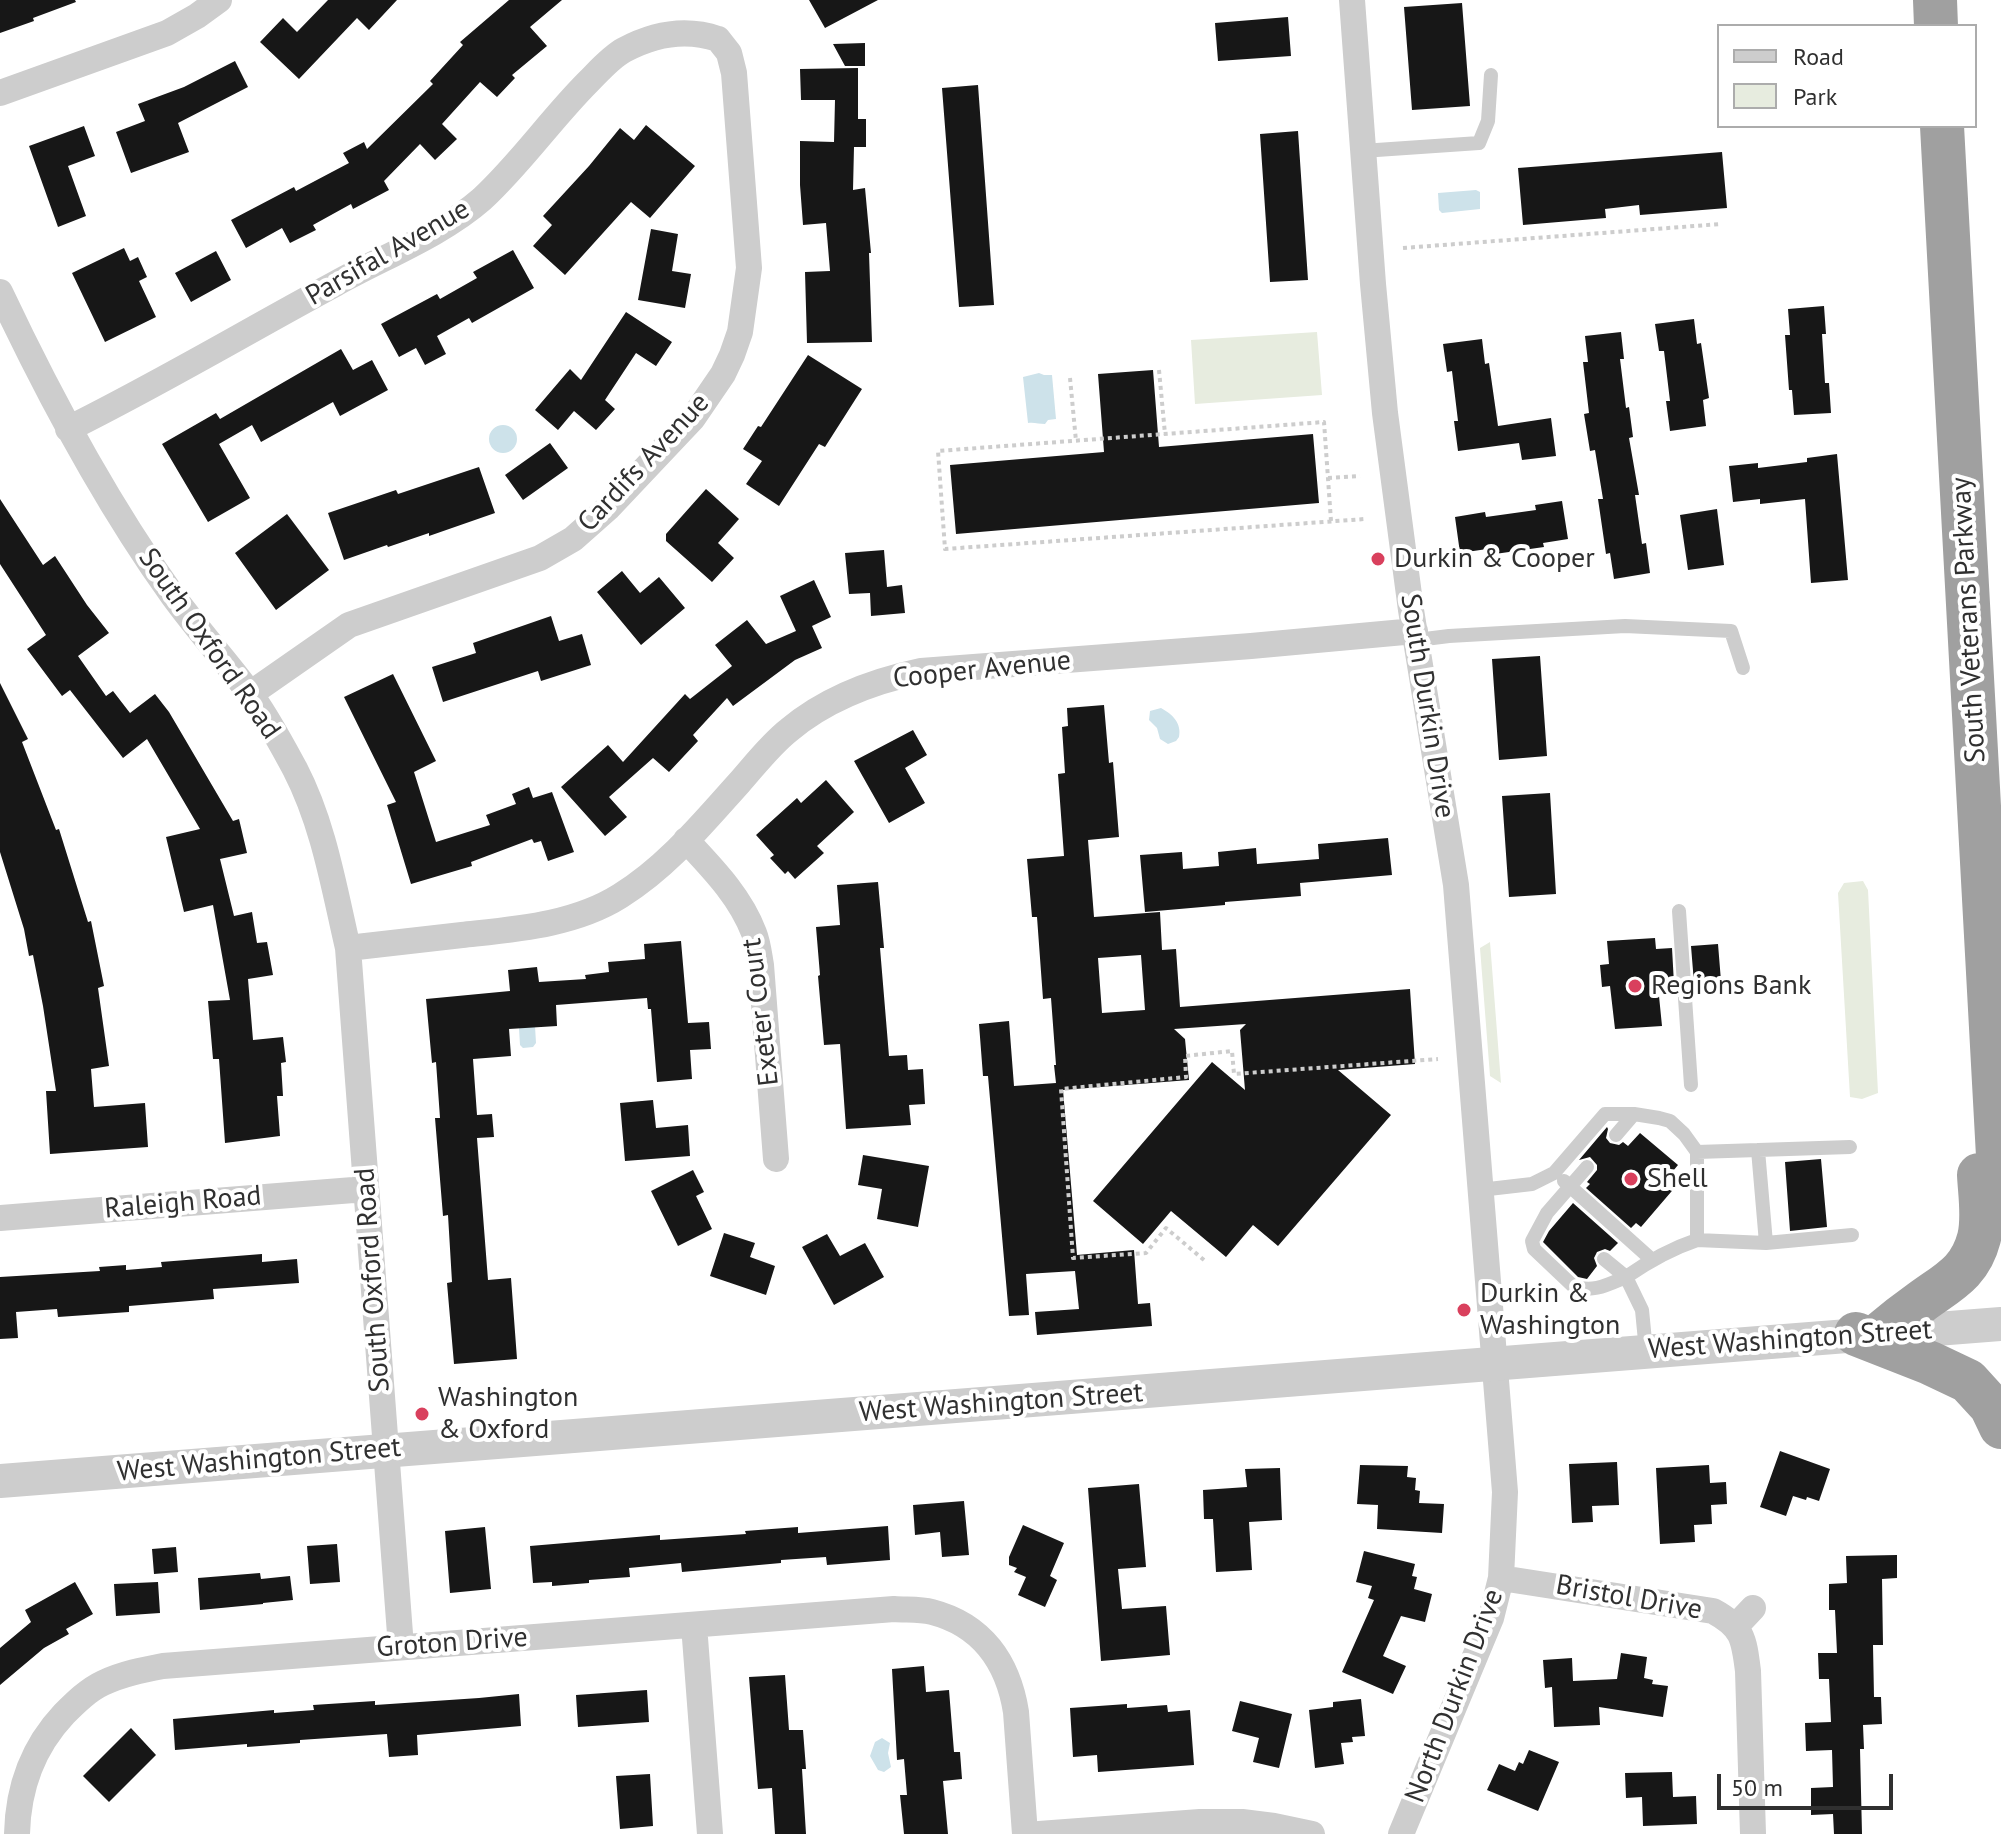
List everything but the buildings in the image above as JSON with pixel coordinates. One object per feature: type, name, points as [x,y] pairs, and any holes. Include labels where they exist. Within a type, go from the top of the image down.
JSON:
[{"type":"highway","points":[[1935,0],[1936,24]]},
{"type":"highway","name":"South Veterans Parkway","points":[[1942,128],[2001,1211]]},
{"type":"highway","points":[[1969,624],[2001,844]]},
{"type":"highway","points":[[1868,1334],[1945,1287],[1963,1271],[1979,1238],[1981,1221],[1969,984],[1984,902]]},
{"type":"highway","points":[[1868,1334],[1968,1381],[1991,1406],[2001,1427]]},
{"type":"street","points":[[0,93],[167,33],[219,0]]},
{"type":"street","name":"South Durkin Drive","points":[[1352,0],[1385,413],[1416,636],[1456,885],[1494,1364]]},
{"type":"street","name":"Parsifal Avenue","points":[[68,429],[443,227],[471,208],[499,183],[561,109],[622,51],[653,37],[725,31]]},
{"type":"street","name":"Cardifs Avenue","points":[[250,694],[349,625],[540,558],[573,539],[608,508],[693,418],[732,355],[740,332],[749,268],[734,73],[725,31]]},
{"type":"street","name":"South Oxford Road","points":[[0,292],[68,429],[108,500],[174,598],[250,694],[295,770],[314,812],[326,850],[348,948],[401,1647]]},
{"type":"street","name":"Cooper Avenue","points":[[348,948],[549,923],[583,914],[618,897],[663,863],[789,729],[824,705],[857,689],[893,677],[921,671],[1416,636]]},
{"type":"street","name":"Exeter Court","points":[[686,840],[728,886],[744,909],[755,936],[761,965],[776,1159]]},
{"type":"street","name":"Raleigh Road","points":[[0,1218],[366,1189]]},
{"type":"street","name":"West Washington Street","points":[[0,1481],[2001,1324]]},
{"type":"street","name":"North Durkin Drive","points":[[1401,1834],[1491,1618],[1501,1578],[1505,1492],[1494,1364]]},
{"type":"street","name":"Bristol Drive","points":[[1501,1578],[1744,1617],[1742,1634],[1748,1671],[1753,1834]]},
{"type":"street","name":"Groton Drive","points":[[17,1834],[17,1810],[22,1788],[43,1739],[75,1703],[101,1684],[130,1672],[163,1666],[894,1609],[928,1611],[950,1618],[967,1625],[991,1648],[1013,1693],[1025,1834]]},
{"type":"street","points":[[694,1625],[710,1834]]},
{"type":"street","points":[[1039,1834],[1200,1822],[1274,1826],[1312,1834]]},
{"type":"lane","points":[[1362,151],[1479,143],[1488,121],[1491,75]]},
{"type":"lane","points":[[1416,636],[1625,626],[1731,631],[1743,668]]},
{"type":"lane","points":[[1679,911],[1691,1085]]},
{"type":"lane","points":[[1480,1190],[1532,1184],[1554,1173],[1605,1114],[1634,1114],[1670,1121],[1697,1152],[1697,1240]]},
{"type":"lane","points":[[1616,1135],[1634,1114]]},
{"type":"lane","points":[[1697,1152],[1850,1147]]},
{"type":"lane","points":[[1758,1150],[1766,1243]]},
{"type":"lane","points":[[1587,1167],[1532,1241],[1534,1249],[1573,1286],[1600,1288],[1626,1277],[1651,1259],[1697,1240],[1766,1243],[1852,1235]]},
{"type":"lane","points":[[1554,1173],[1651,1259]]},
{"type":"lane","points":[[1604,1259],[1626,1277],[1642,1310],[1646,1351]]},
{"type":"path","points":[[1403,248],[1721,224]]},
{"type":"path","points":[[1159,370],[1165,434]]},
{"type":"path","points":[[1070,378],[1076,441]]},
{"type":"path","points":[[1331,521],[1324,422],[938,451],[945,549],[1365,519]]},
{"type":"path","points":[[1328,478],[1360,476]]},
{"type":"path","points":[[1204,1260],[1166,1228],[1146,1253],[1073,1258],[1061,1089],[1186,1077],[1185,1056],[1232,1051],[1234,1074],[1438,1059]]},
{"type":"green space","points":[[1317,332],[1322,395],[1195,404],[1191,340]]},
{"type":"green space","points":[[1863,881],[1868,890],[1878,1093],[1862,1099],[1850,1097],[1838,893],[1844,883]]},
{"type":"green space","points":[[1490,942],[1501,1083],[1490,1076],[1480,948]]},
{"type":"water","points":[[1480,192],[1480,209],[1442,213],[1439,210],[1438,193]]},
{"type":"water","points":[[1039,373],[1052,375],[1056,419],[1048,420],[1045,424],[1028,423],[1023,377]]},
{"type":"water","points":[[503,425],[513,429],[517,439],[513,449],[503,453],[493,449],[489,439],[493,429]]},
{"type":"water","points":[[1161,708],[1172,716],[1179,727],[1179,737],[1168,744],[1160,739],[1157,728],[1149,720],[1150,711]]},
{"type":"water","points":[[534,1009],[536,1043],[533,1047],[523,1048],[520,1045],[518,1011]]},
{"type":"water","points":[[882,1738],[890,1743],[888,1753],[891,1767],[884,1772],[878,1770],[870,1756],[875,1742]]},
{"type":"place","name":"Durkin & Cooper","points":[[1378,559]]},
{"type":"place","name":"Regions Bank","points":[[1635,986]]},
{"type":"place","name":"Shell","points":[[1631,1179]]},
{"type":"place","name":"Durkin & Washington","points":[[1464,1310]]},
{"type":"place","name":"Washington & Oxford","points":[[422,1414]]}]
